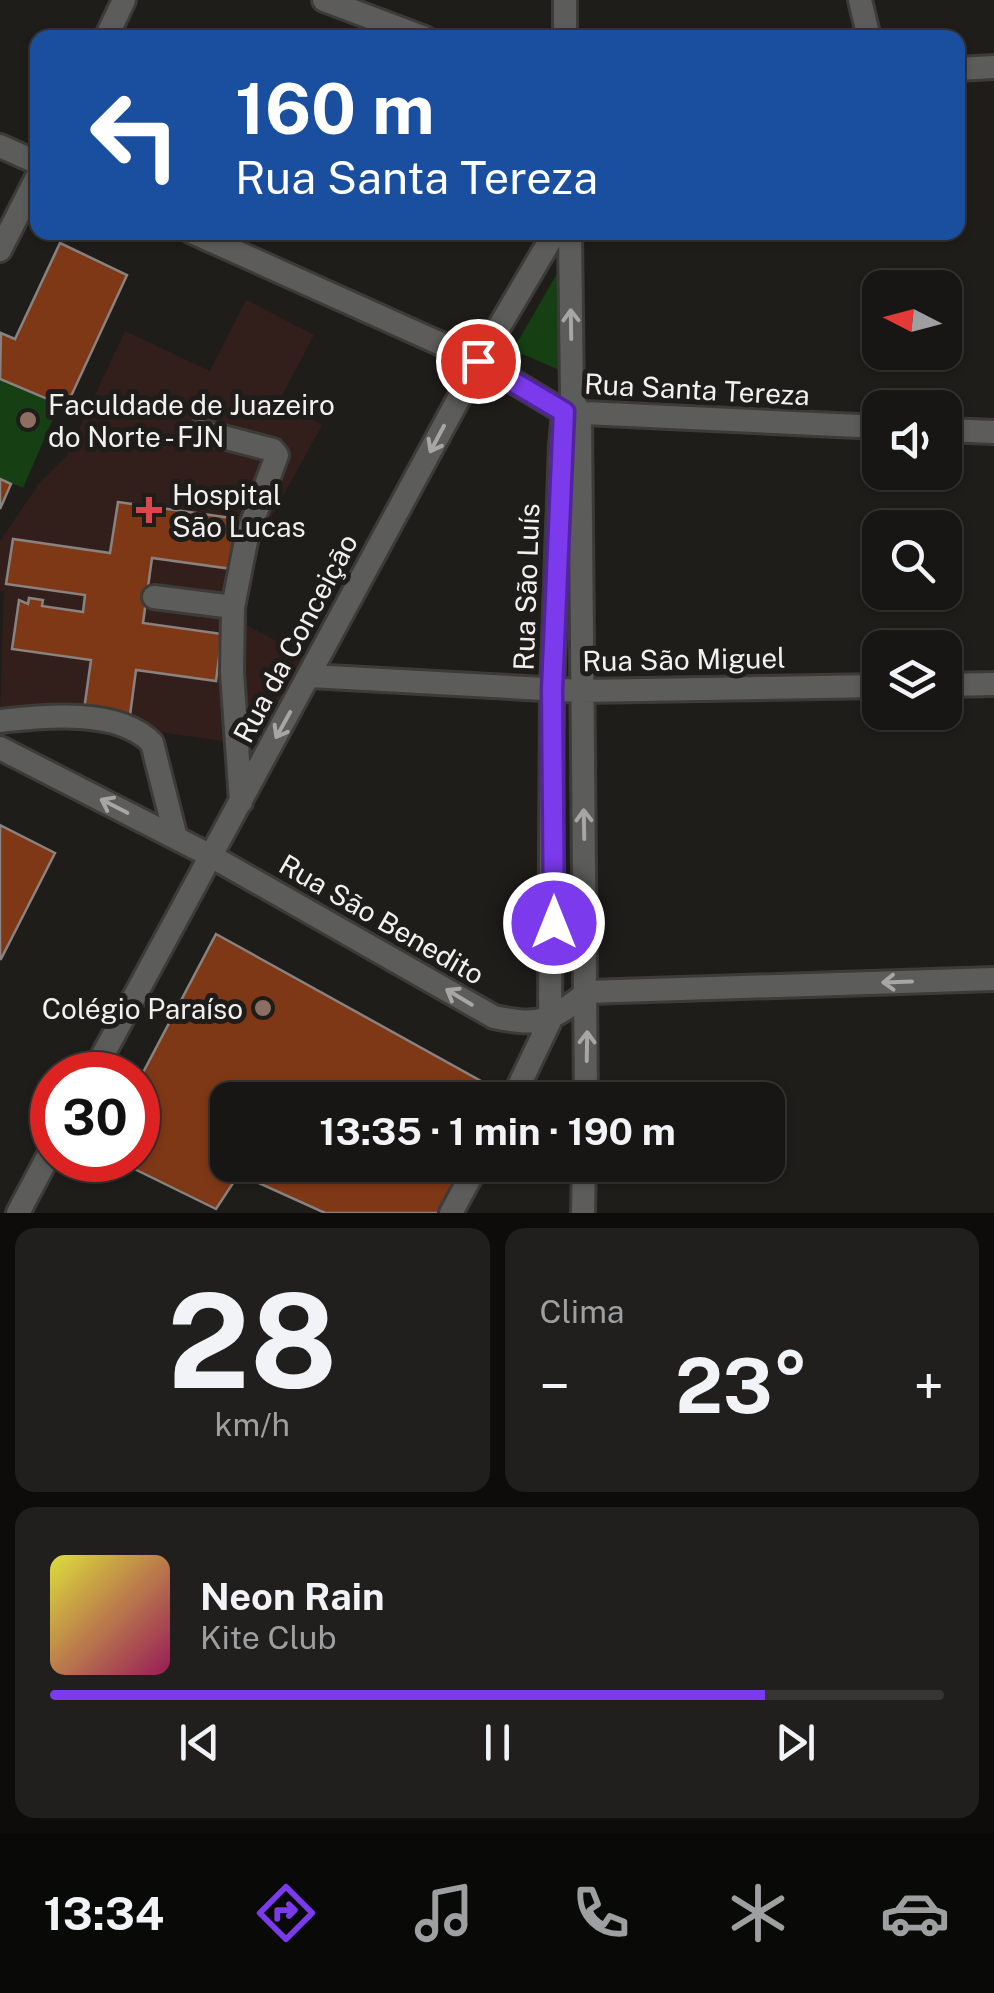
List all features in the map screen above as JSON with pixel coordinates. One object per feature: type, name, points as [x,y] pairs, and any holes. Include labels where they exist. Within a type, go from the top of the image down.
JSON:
[{"type":"street","points":[[110,30],[124,0]]},
{"type":"street","points":[[324,0],[404,30]]},
{"type":"street","points":[[565,0],[565,30]]},
{"type":"street","points":[[860,0],[867,30]]},
{"type":"street","points":[[965,69],[994,67]]},
{"type":"street","points":[[0,146],[30,159]]},
{"type":"street","points":[[0,250],[30,191]]},
{"type":"street","name":"Rua Santa Tereza","points":[[210,240],[478,361],[572,408],[862,426]]},
{"type":"street","name":"Rua da Conceição","points":[[104,1052],[478,361],[550,240]]},
{"type":"street","name":"Rua São Luís","points":[[570,240],[588,992],[586,1082]]},
{"type":"street","name":"Rua São Luís","points":[[550,1021],[552,690],[572,408]]},
{"type":"street","points":[[200,431],[272,450],[277,455],[247,536],[233,607],[232,672],[241,802]]},
{"type":"street","points":[[962,431],[994,432]]},
{"type":"street","points":[[154,596],[233,607]]},
{"type":"street","name":"Rua São Miguel","points":[[310,676],[581,692],[862,686]]},
{"type":"street","points":[[962,684],[994,684]]},
{"type":"street","points":[[0,721],[74,717],[143,734],[152,743],[176,838]]},
{"type":"street","name":"Rua São Benedito","points":[[0,748],[211,856],[494,1018],[524,1023],[550,1021]]},
{"type":"street","points":[[521,1082],[550,1021],[588,992],[994,979]]},
{"type":"street","points":[[18,1213],[34,1182]]},
{"type":"street","points":[[451,1213],[468,1182]]},
{"type":"street","points":[[583,1213],[584,1182]]},
{"type":"shaded area","name":"Hospital São Lucas","points":[[246,300],[314,335],[279,401],[322,425],[260,538],[244,624],[307,657],[258,746],[0,709],[4,592],[0,591],[0,541],[41,481],[66,457],[125,331],[210,371]]},
{"type":"green space","points":[[570,251],[571,375],[513,350]]},
{"type":"green space","points":[[0,379],[59,405],[23,488],[0,478]]},
{"type":"building","points":[[60,243],[127,275],[66,407],[0,379],[1,333],[15,339]]},
{"type":"building","points":[[0,479],[11,484],[0,509]]},
{"type":"building","points":[[118,502],[239,519],[232,569],[152,558],[143,623],[222,634],[216,681],[136,670],[129,723],[83,717],[91,660],[12,649],[19,600],[28,604],[29,598],[43,600],[42,606],[83,612],[85,595],[6,584],[13,539],[110,553]]},
{"type":"building","points":[[0,825],[55,853],[1,959],[0,959]]},
{"type":"building","name":"Colégio Paraíso","points":[[216,934],[483,1082],[210,1082],[210,1182],[234,1182],[216,1209],[160,1182],[160,1052],[154,1052]]},
{"type":"building","name":"Colégio Paraíso","points":[[257,1182],[460,1182],[443,1213],[325,1213]]},
{"type":"place","name":"Faculdade de Juazeiro do Norte - FJN","points":[[28,420]]},
{"type":"place","name":"Hospital São Lucas","points":[[149,510]]},
{"type":"place","name":"Colégio Paraíso","points":[[263,1008]]},
{"type":"route","points":[[478,361],[564,412],[552,690],[554,923]]}]
